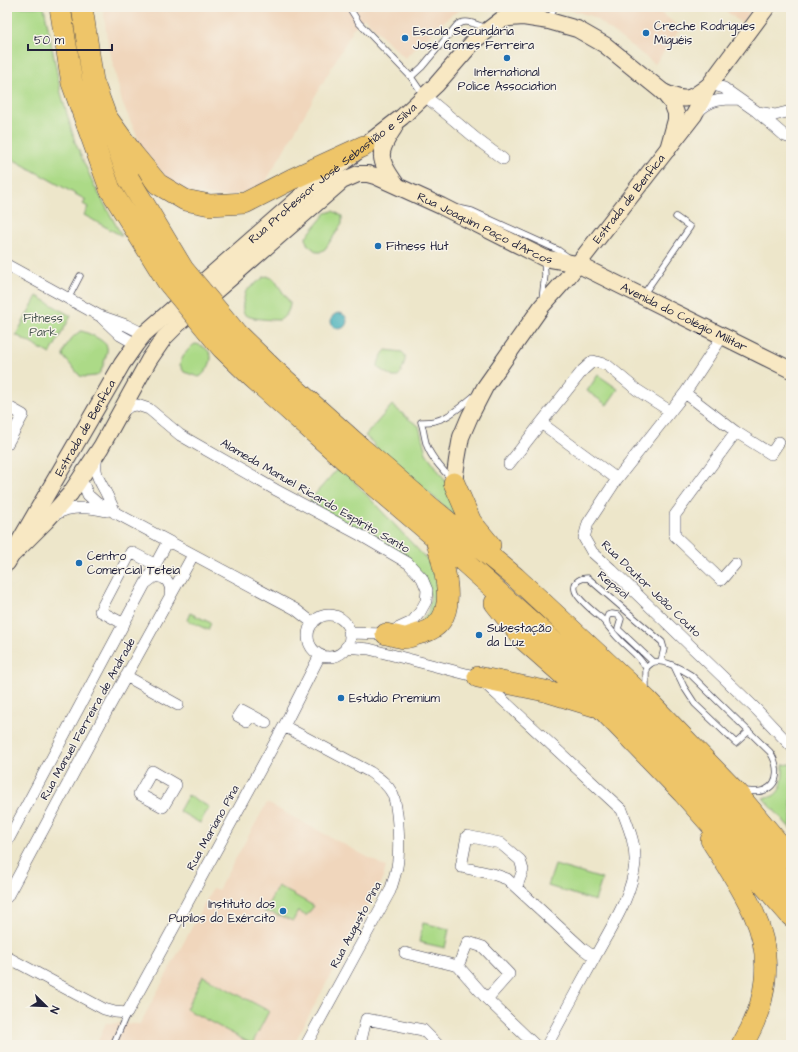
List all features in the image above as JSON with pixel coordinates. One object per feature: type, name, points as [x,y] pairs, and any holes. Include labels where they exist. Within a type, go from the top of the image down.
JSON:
[{"type":"highway","points":[[60,7],[72,83],[110,189],[167,281],[222,348],[252,378],[354,454],[429,506],[515,577],[647,700],[735,791],[791,858]]},
{"type":"highway","points":[[82,7],[93,81],[129,179],[183,269],[237,334],[272,368],[436,539],[463,561],[635,715],[722,806],[791,889]]},
{"type":"highway","points":[[105,115],[133,154],[158,184],[185,200],[210,205],[245,204],[292,179],[364,146]]},
{"type":"highway","points":[[454,483],[471,522],[515,577]]},
{"type":"highway","points":[[386,634],[404,638],[429,631],[443,619],[448,601],[446,573],[436,539]]},
{"type":"highway","points":[[463,561],[525,641],[602,709],[683,793],[791,916]]},
{"type":"highway","points":[[478,677],[545,691],[602,709]]},
{"type":"highway","points":[[683,793],[747,899],[755,914],[763,938],[766,960],[764,992],[758,1014],[742,1045]]},
{"type":"highway","points":[[756,817],[791,840]]},
{"type":"street","name":"Estrada de Benfica","points":[[454,483],[461,437],[485,386],[542,306],[567,278],[694,115],[710,84],[767,7]]},
{"type":"street","name":"Rua Professor José Sebastião e Silva","points":[[175,317],[315,184],[402,117],[425,96],[475,40],[501,20],[510,18],[535,18],[552,14],[566,25],[591,36],[604,45],[663,92]]},
{"type":"street","points":[[663,92],[688,99],[710,84],[724,88],[756,111],[786,136]]},
{"type":"street","points":[[663,92],[672,103],[676,113],[675,127],[668,149]]},
{"type":"street","points":[[425,96],[479,141],[504,159]]},
{"type":"street","points":[[694,115],[702,107],[712,101],[719,99],[739,99]]},
{"type":"street","points":[[756,111],[775,115],[788,112]]},
{"type":"street","points":[[786,136],[781,125],[788,112]]},
{"type":"street","points":[[396,184],[384,165],[382,148],[386,139],[402,117]]},
{"type":"street","name":"Rua Professor José Sebastião e Silva","points":[[175,317],[342,181],[358,174],[368,174],[396,184]]},
{"type":"street","name":"Rua Joaquim Paço d'Arcos","points":[[396,184],[544,258],[577,264]]},
{"type":"street","name":"Avenida do Colégio Militar","points":[[577,264],[722,337],[789,365]]},
{"type":"street","points":[[7,265],[100,316],[120,335],[147,344]]},
{"type":"street","name":"Estrada de Benfica","points":[[10,559],[95,414],[122,364],[147,344],[175,317]]},
{"type":"street","name":"Rua Doutor João Couto","points":[[722,337],[685,393],[617,479],[588,523],[584,538],[592,552],[738,691],[791,746]]},
{"type":"street","name":"Estrada de Benfica","points":[[10,559],[70,494],[101,447],[118,416],[147,344]]},
{"type":"street","points":[[509,464],[583,370],[593,361],[606,365],[637,390],[670,411]]},
{"type":"street","points":[[685,393],[736,432],[770,454],[779,442]]},
{"type":"street","points":[[7,406],[23,415],[7,444]]},
{"type":"street","name":"Alameda Manuel Ricardo Espírito Santo","points":[[118,416],[130,406],[144,406],[180,435],[408,563],[422,578],[427,590],[426,601],[412,622],[386,634],[349,633]]},
{"type":"street","points":[[95,414],[90,435],[82,456],[80,470],[81,478],[88,495],[115,513],[295,609],[313,623]]},
{"type":"street","points":[[541,423],[617,479]]},
{"type":"street","points":[[735,564],[721,580],[675,536],[675,515],[736,432]]},
{"type":"street","points":[[101,447],[95,468],[96,476],[107,494],[115,513]]},
{"type":"street","points":[[46,521],[57,513],[69,508],[95,509],[115,513]]},
{"type":"street","name":"Rua Manuel Ferreira de Andrade","points":[[7,842],[168,541]]},
{"type":"street","points":[[124,624],[100,611],[131,552],[156,565]]},
{"type":"street","name":"Rua Manuel Ferreira de Andrade","points":[[7,897],[193,555]]},
{"type":"street","points":[[146,583],[154,577],[163,578],[170,584],[170,596]]},
{"type":"street","points":[[330,615],[339,618],[346,624],[349,633],[349,640],[346,647],[341,653],[335,656],[327,657],[320,655],[312,649],[308,641],[308,631],[313,623],[320,617],[330,615]]},
{"type":"street","points":[[346,647],[369,649],[478,677],[622,810],[630,830],[634,846],[635,861],[632,878],[621,908],[547,1045]]},
{"type":"street","name":"Rua Mariano Pina","points":[[127,1013],[284,726],[320,655]]},
{"type":"street","points":[[126,676],[178,705]]},
{"type":"street","points":[[251,715],[266,723]]},
{"type":"street","name":"Rua Augusto Pina","points":[[284,726],[381,779],[392,793],[397,811],[398,859],[390,890],[306,1045]]},
{"type":"street","points":[[517,886],[523,870],[520,860],[500,843],[467,836],[461,867],[507,878],[583,949],[594,957]]},
{"type":"street","points":[[458,966],[468,942],[482,947],[509,974],[487,999]]},
{"type":"street","points":[[405,954],[458,966],[487,999],[535,1045]]},
{"type":"street","points":[[7,957],[104,1009],[127,1013]]},
{"type":"street","points":[[360,1045],[366,1018],[423,1030],[438,1045]]},
{"type":"lane","points":[[349,7],[359,23],[411,77],[425,96]]},
{"type":"lane","points":[[411,77],[422,67],[460,23],[468,21],[488,29]]},
{"type":"lane","points":[[442,206],[472,211],[558,250],[577,264]]},
{"type":"lane","points":[[642,296],[690,227],[676,217]]},
{"type":"lane","points":[[542,306],[545,275],[544,258]]},
{"type":"lane","points":[[68,299],[80,276]]},
{"type":"lane","name":"Estrada de Benfica","points":[[454,483],[430,454],[426,445],[421,422],[431,422],[442,419],[455,412],[485,386]]},
{"type":"lane","name":"Repsol","points":[[646,668],[640,658],[578,597],[574,591],[578,580],[588,578],[662,642],[664,649],[661,662]]},
{"type":"lane","name":"Repsol","points":[[608,626],[606,620],[608,615],[618,615],[621,619],[618,629],[653,662]]},
{"type":"lane","points":[[647,700],[646,668],[653,662],[661,662],[674,666],[691,675],[773,757],[777,766],[776,776],[772,784],[764,791],[735,791]]},
{"type":"lane","points":[[674,666],[684,687],[695,704],[736,743],[748,732]]},
{"type":"lane","points":[[112,1045],[127,1013]]},
{"type":"shaded area","points":[[103,7],[466,7],[451,15],[405,58],[364,18],[351,30],[352,32],[262,188],[226,197],[185,192],[165,176],[143,150],[122,102],[107,38]]},
{"type":"shaded area","name":"Creche Rodrigues Miguéis","points":[[558,7],[653,7],[681,28],[655,64],[592,16]]},
{"type":"shaded area","points":[[721,7],[754,7],[741,23]]},
{"type":"shaded area","name":"Instituto dos Pupilos do Exército","points":[[267,803],[386,867],[383,878],[293,1045],[96,1045],[106,1023],[140,1024],[213,888],[218,890]]},
{"type":"green space","points":[[7,7],[44,7],[61,93],[75,142],[94,185],[122,236],[84,215],[88,207],[83,204],[86,200],[7,156]]},
{"type":"green space","points":[[333,211],[342,216],[342,224],[325,249],[317,252],[307,244],[306,237],[326,213]]},
{"type":"green space","points":[[267,276],[274,279],[290,303],[287,313],[279,320],[250,317],[246,316],[243,312],[243,302],[246,291]]},
{"type":"green space","name":"Fitness Park","points":[[37,296],[71,316],[50,354],[16,335]]},
{"type":"green space","points":[[81,331],[92,335],[103,342],[107,347],[103,367],[96,376],[80,376],[63,356],[69,342]]},
{"type":"green space","points":[[195,344],[206,348],[211,355],[209,367],[199,377],[184,372],[180,365],[185,353]]},
{"type":"green space","points":[[386,350],[402,352],[405,355],[403,367],[397,377],[393,377],[378,368],[380,358]]},
{"type":"green space","points":[[598,375],[618,389],[607,405],[587,391]]},
{"type":"green space","points":[[392,405],[419,426],[426,453],[451,490],[459,519],[374,446],[374,444],[365,436]]},
{"type":"green space","points":[[338,468],[347,476],[348,475],[435,568],[442,597],[429,621],[420,623],[428,612],[431,596],[404,558],[309,501]]},
{"type":"green space","points":[[190,613],[211,623],[208,630],[187,620]]},
{"type":"green space","points":[[791,764],[791,829],[763,798],[775,795],[778,792],[782,782],[783,765]]},
{"type":"green space","points":[[188,795],[209,807],[200,823],[179,811]]},
{"type":"green space","points":[[555,865],[602,879],[595,901],[548,886]]},
{"type":"green space","points":[[278,886],[314,906],[306,916],[298,911],[293,921],[272,913],[264,912]]},
{"type":"green space","points":[[423,923],[449,929],[445,948],[419,942]]},
{"type":"green space","points":[[203,976],[269,1011],[252,1044],[186,1009]]},
{"type":"water","points":[[339,313],[345,315],[347,321],[345,327],[339,329],[333,327],[331,321],[333,315]]},
{"type":"place","name":"Creche Rodrigues Miguéis","points":[[646,33]]},
{"type":"place","name":"Escola Secundária José Gomes Ferreira","points":[[405,38]]},
{"type":"place","name":"International Police Association","points":[[507,58]]},
{"type":"place","name":"Fitness Hut","points":[[378,246]]},
{"type":"place","name":"Centro Comercial Teteia","points":[[79,563]]},
{"type":"place","name":"Subestação da Luz","points":[[479,635]]},
{"type":"place","name":"Estúdio Premium","points":[[341,698]]},
{"type":"place","name":"Instituto dos Pupilos do Exército","points":[[283,911]]}]
